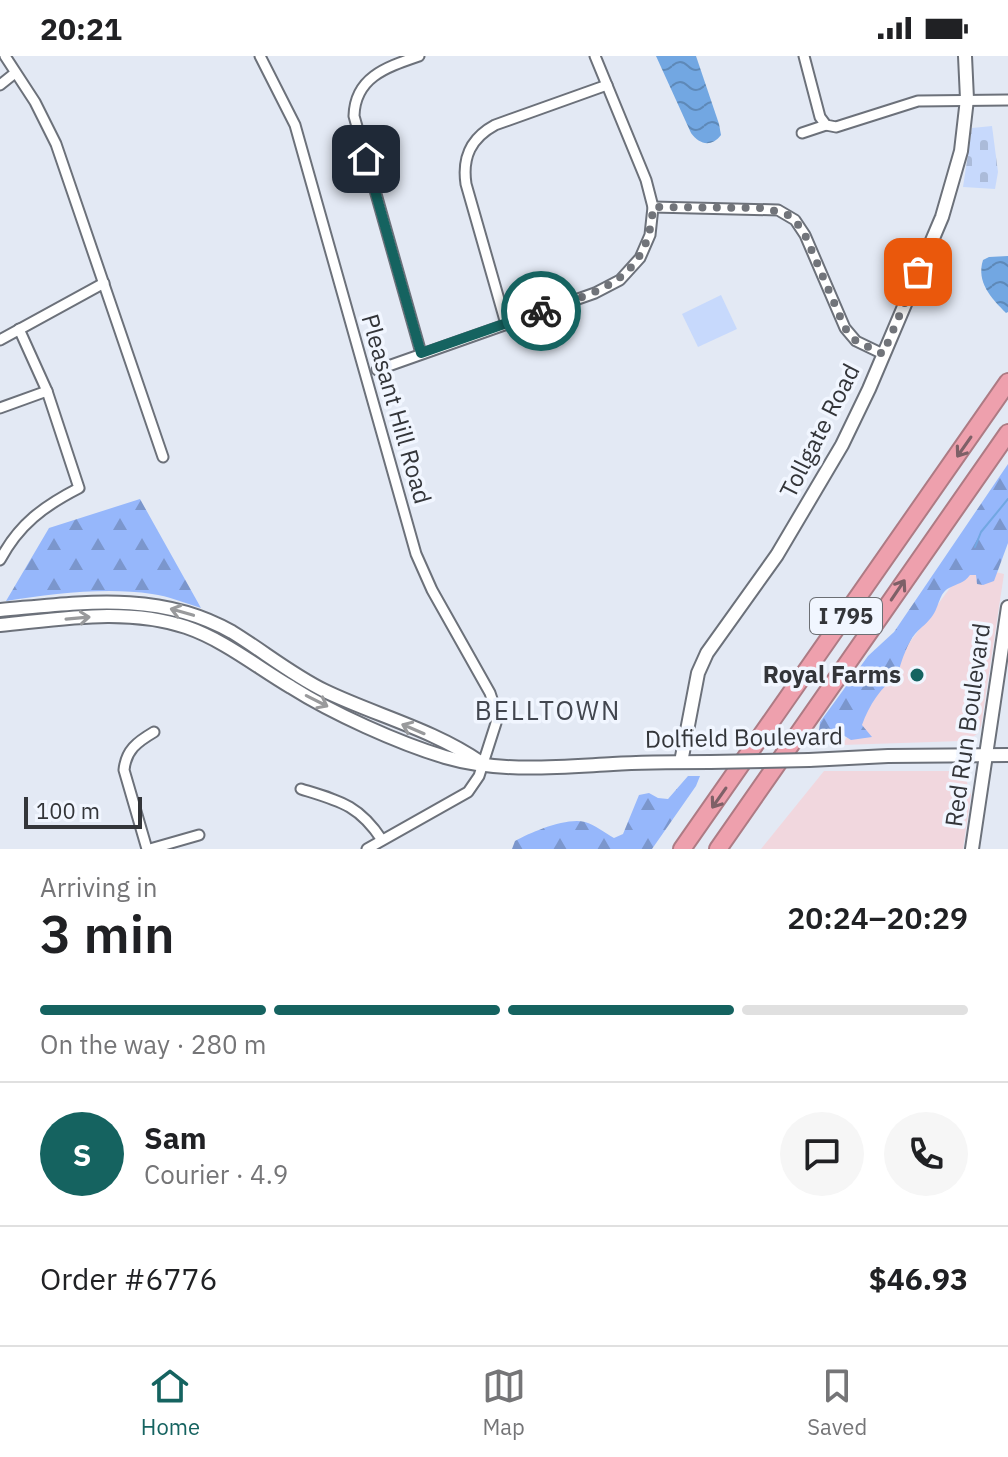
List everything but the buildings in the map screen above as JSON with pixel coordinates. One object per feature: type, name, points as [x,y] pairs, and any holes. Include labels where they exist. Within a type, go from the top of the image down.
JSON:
[{"type":"highway","name":"I 795","points":[[682,849],[1008,382]]},
{"type":"highway","name":"I 795","points":[[718,849],[1008,433]]},
{"type":"main road","name":"Tollgate Road","points":[[681,762],[693,687],[702,663],[777,555],[858,415],[951,191],[961,151],[967,99],[965,56]]},
{"type":"main road","name":"Dolfield Boulevard","points":[[0,610],[119,601],[148,603],[193,615],[231,632],[322,689],[468,754],[482,764]]},
{"type":"main road","name":"Red Run Boulevard","points":[[972,849],[1008,607]]},
{"type":"main road","name":"Dolfield Boulevard","points":[[0,625],[119,616],[145,618],[188,628],[223,644],[291,688],[343,714],[429,752],[482,764],[534,769],[681,762],[1008,755]]},
{"type":"street","points":[[5,56],[35,102],[56,144],[163,457]]},
{"type":"street","name":"Pleasant Hill Road","points":[[260,56],[295,125],[416,554],[432,590],[495,704],[496,723],[475,784],[468,792],[367,849]]},
{"type":"street","points":[[419,56],[388,67],[372,77],[360,90],[354,116],[421,353]]},
{"type":"street","points":[[377,370],[595,293],[620,280],[640,258],[650,235],[653,207],[646,180],[595,56]]},
{"type":"street","points":[[804,56],[820,117],[826,125]]},
{"type":"street","points":[[0,63],[15,73]]},
{"type":"street","points":[[0,85],[15,73]]},
{"type":"street","points":[[506,324],[466,184],[464,171],[468,151],[482,133],[495,125],[607,85]]},
{"type":"street","points":[[802,133],[826,125],[836,127],[918,101],[1008,100]]},
{"type":"street","points":[[653,207],[765,208],[788,215],[805,235],[845,328],[856,341],[883,354]]},
{"type":"street","points":[[0,340],[104,283]]},
{"type":"street","points":[[0,560],[9,542],[30,518],[79,488],[47,391],[19,329]]},
{"type":"street","points":[[0,408],[47,391]]},
{"type":"street","points":[[154,732],[131,749],[125,758],[124,770],[148,849],[199,835]]},
{"type":"street","points":[[301,789],[350,805],[371,823],[382,840]]},
{"type":"shaded area","points":[[967,565],[1004,574],[978,733],[969,740],[961,741],[842,745],[890,669]]},
{"type":"shaded area","points":[[824,771],[952,771],[965,776],[971,795],[963,849],[761,849]]},
{"type":"green space","points":[[992,126],[998,172],[995,189],[963,187],[972,128]]},
{"type":"green space","points":[[721,295],[737,329],[698,347],[682,314]]},
{"type":"green space","points":[[1008,464],[1008,543],[994,581],[977,584],[976,575],[970,575],[943,593],[933,615],[910,642],[898,675],[881,691],[868,710],[862,725],[872,737],[851,740],[843,735],[831,744],[820,745],[820,722],[868,656],[894,632]]},
{"type":"green space","points":[[140,499],[201,608],[158,595],[116,591],[6,601],[49,528]]},
{"type":"green space","points":[[688,776],[700,776],[652,849],[512,849],[515,841],[522,837],[549,826],[577,821],[589,823],[614,838],[623,834],[639,795],[649,793],[668,799]]},
{"type":"water","points":[[656,56],[696,56],[719,124],[721,135],[713,142],[705,143],[691,133]]},
{"type":"water","points":[[1008,256],[1006,313],[986,289],[981,268],[983,260],[989,257]]},
{"type":"waterway","points":[[975,547],[981,532],[1008,499]]},
{"type":"way so far","points":[[541,311],[595,293],[620,280],[646,247],[653,207],[765,208],[788,215],[801,226],[845,328],[856,341],[883,354],[918,272]]},
{"type":"place","name":"Royal Farms","points":[[917,675]]},
{"type":"district","name":"BELLTOWN","points":[[548,711]]},
{"type":"route","points":[[366,159],[421,353],[541,311]]}]
